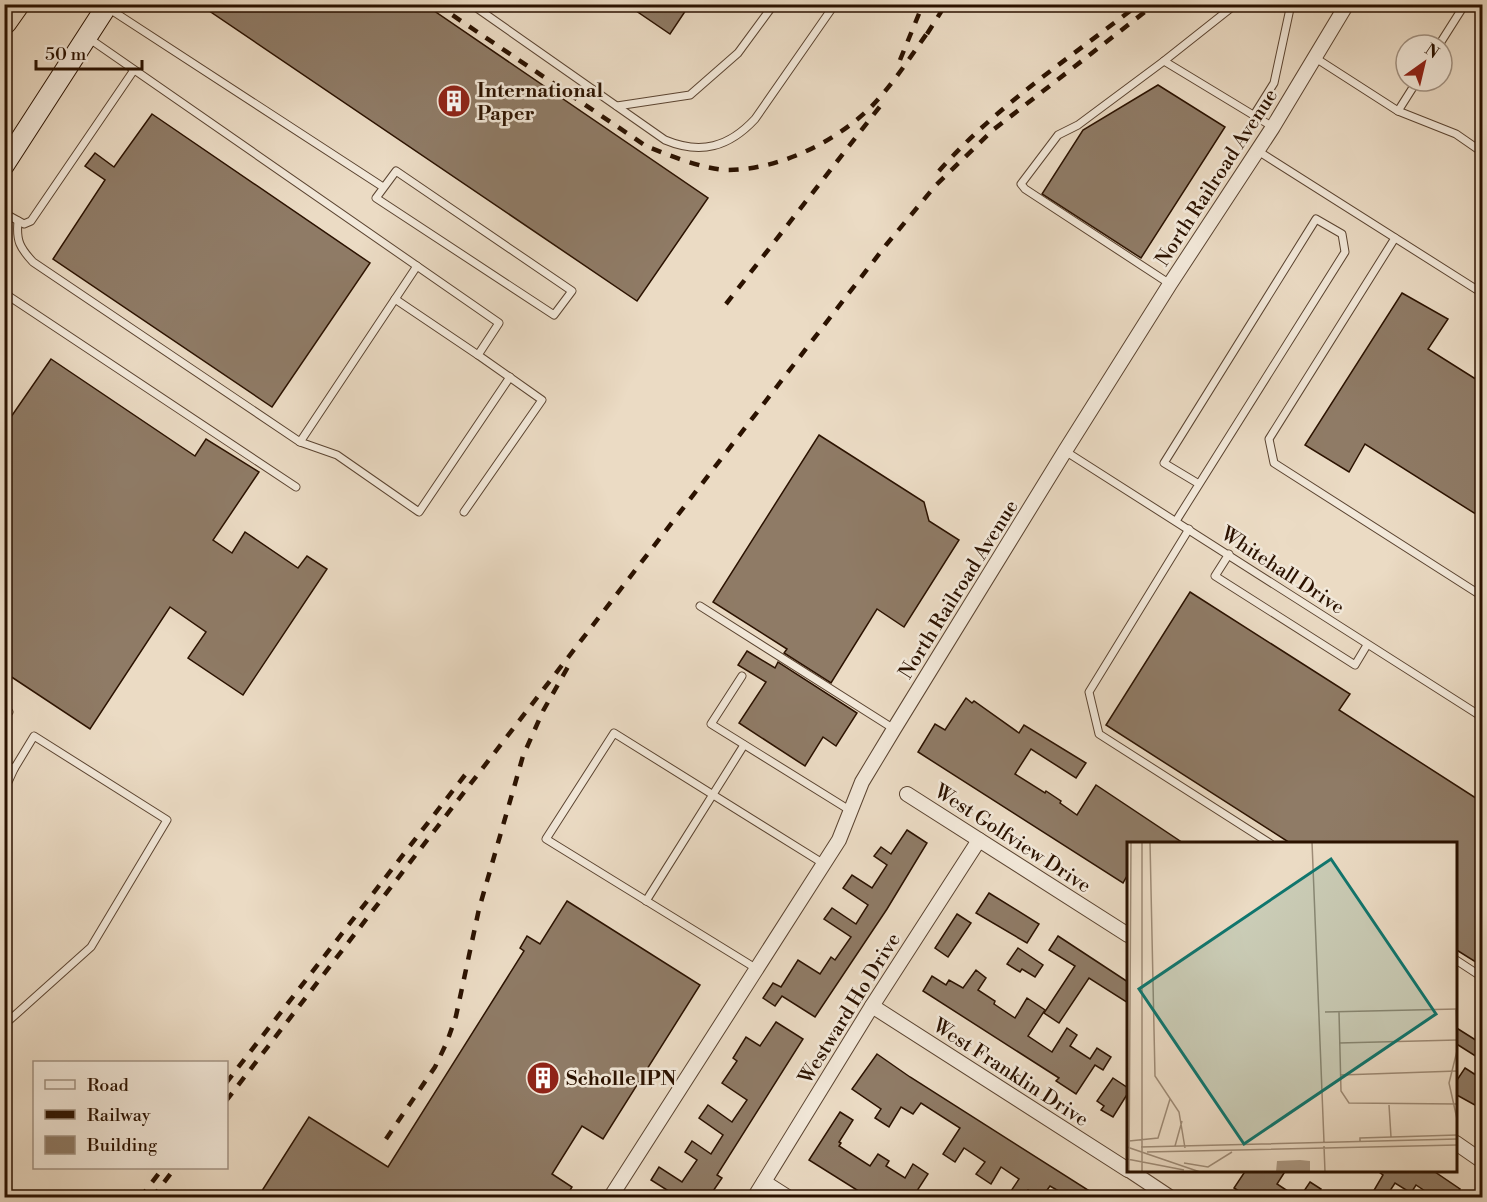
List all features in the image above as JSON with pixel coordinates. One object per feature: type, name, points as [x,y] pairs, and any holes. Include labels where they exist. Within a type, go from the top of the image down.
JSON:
[{"type":"highway","points":[[4,21],[16,4]]},
{"type":"street","name":"North Railroad Avenue","points":[[610,1197],[840,840],[862,782],[894,729],[1065,451],[1274,127],[1347,4]]},
{"type":"street","points":[[4,165],[107,6]]},
{"type":"street","name":"West Golfview Drive","points":[[907,794],[1127,934]]},
{"type":"street","name":"Westward Ho Drive","points":[[754,1197],[872,1006],[979,840]]},
{"type":"street","name":"West Franklin Drive","points":[[872,1006],[1127,1169]]},
{"type":"street","points":[[1457,1144],[1482,1161]]},
{"type":"street","name":"West Franklin Drive","points":[[1132,1172],[1171,1197]]},
{"type":"street","points":[[764,1182],[789,1197]]},
{"type":"lane","points":[[471,4],[665,140],[682,147],[724,143],[741,134],[755,119],[835,4]]},
{"type":"lane","points":[[617,106],[690,95],[738,53],[774,4]]},
{"type":"lane","points":[[1170,285],[1024,189],[1021,184],[1058,135],[1078,125],[1236,4]]},
{"type":"lane","points":[[1254,115],[1274,83],[1291,4]]},
{"type":"lane","points":[[1447,33],[1465,4]]},
{"type":"lane","points":[[107,6],[383,187]]},
{"type":"lane","points":[[87,37],[499,323],[478,355]]},
{"type":"lane","points":[[1314,57],[1398,111],[1455,134],[1482,152]]},
{"type":"lane","points":[[1164,61],[1274,127]]},
{"type":"lane","points":[[4,213],[24,224],[30,221],[134,70]]},
{"type":"lane","points":[[1398,111],[1409,93]]},
{"type":"lane","points":[[1258,151],[1482,293]]},
{"type":"lane","points":[[396,171],[572,291],[554,315],[376,198],[383,187],[396,171]]},
{"type":"lane","points":[[1176,521],[1345,252],[1342,234],[1316,219],[1164,463],[1199,484]]},
{"type":"lane","points":[[18,221],[17,236],[22,251],[33,262],[300,442],[337,454],[419,512],[510,377]]},
{"type":"lane","points":[[1395,238],[1269,439],[1274,463],[1482,596]]},
{"type":"lane","points":[[300,442],[417,266]]},
{"type":"lane","points":[[4,293],[296,487]]},
{"type":"lane","points":[[395,299],[542,400],[465,512]]},
{"type":"lane","name":"Whitehall Drive","points":[[1065,451],[1482,717]]},
{"type":"lane","points":[[1189,529],[1089,692],[1099,734],[1269,842]]},
{"type":"lane","points":[[1229,554],[1215,576],[1355,665],[1368,645]]},
{"type":"lane","points":[[700,606],[894,729]]},
{"type":"lane","points":[[742,676],[711,724],[851,811]]},
{"type":"lane","points":[[757,969],[546,839],[614,733],[824,864]]},
{"type":"lane","points":[[4,791],[34,736],[167,820],[91,947],[4,1025]]},
{"type":"lane","points":[[646,901],[744,745]]},
{"type":"lane","points":[[4,763],[14,769]]},
{"type":"lane","points":[[1457,961],[1482,977]]},
{"type":"building","name":"International Paper","points":[[199,4],[424,4],[708,198],[637,301]]},
{"type":"building","points":[[626,4],[690,4],[670,34]]},
{"type":"building","points":[[1158,85],[1225,127],[1141,258],[1042,194],[1083,130]]},
{"type":"building","points":[[152,114],[370,263],[272,407],[53,259],[105,180],[85,166],[95,153],[114,167]]},
{"type":"building","points":[[1402,293],[1448,319],[1428,349],[1482,383],[1482,518],[1365,444],[1349,472],[1305,445]]},
{"type":"building","points":[[51,359],[195,456],[206,439],[259,472],[213,540],[232,553],[245,532],[298,568],[307,556],[327,569],[243,695],[188,658],[206,632],[170,607],[90,729],[4,672],[4,427]]},
{"type":"building","points":[[819,435],[924,502],[929,521],[959,540],[904,627],[877,609],[831,683],[784,653],[787,649],[713,602]]},
{"type":"building","points":[[1190,592],[1350,694],[1339,710],[1482,802],[1482,966],[1457,950],[1457,842],[1288,842],[1106,725]]},
{"type":"building","points":[[747,651],[775,668],[778,662],[857,713],[836,746],[823,737],[805,766],[739,723],[766,682],[738,665]]},
{"type":"building","points":[[966,698],[972,703],[974,701],[1019,733],[1024,725],[1086,763],[1076,778],[1031,749],[1015,774],[1045,793],[1046,791],[1077,815],[1096,785],[1182,842],[1127,842],[1127,876],[1123,883],[918,752],[935,724],[945,730]]},
{"type":"building","points":[[907,830],[927,843],[887,909],[815,1017],[782,996],[775,1006],[763,998],[773,983],[781,987],[798,960],[820,974],[831,957],[835,960],[851,937],[824,919],[832,908],[856,924],[868,905],[843,888],[852,875],[872,888],[887,865],[874,856],[881,847],[891,854]]},
{"type":"building","points":[[989,893],[1039,924],[1027,943],[976,913]]},
{"type":"building","name":"Scholle IPN","points":[[567,901],[700,985],[603,1139],[582,1126],[552,1174],[572,1187],[566,1197],[258,1197],[309,1117],[388,1167],[524,951],[520,948],[527,936],[540,944]]},
{"type":"building","points":[[957,914],[971,923],[948,957],[935,948]]},
{"type":"building","points":[[1058,936],[1127,981],[1127,1002],[1089,978],[1059,1023],[1044,1013],[1075,966],[1049,950]]},
{"type":"building","points":[[1018,948],[1043,965],[1035,977],[1007,964]]},
{"type":"building","points":[[976,970],[986,978],[978,990],[1015,1018],[1027,998],[1045,1010],[1028,1036],[1052,1052],[1067,1028],[1077,1035],[1070,1046],[1090,1059],[1097,1048],[1111,1057],[1103,1070],[1095,1065],[1076,1094],[1056,1081],[1059,1078],[923,991],[932,976],[946,985],[949,980],[963,988]]},
{"type":"building","points":[[776,1022],[803,1039],[717,1175],[722,1178],[709,1197],[678,1197],[651,1180],[659,1167],[682,1182],[697,1160],[685,1152],[692,1141],[711,1154],[723,1135],[699,1118],[708,1105],[732,1122],[747,1100],[722,1083],[737,1061],[733,1058],[746,1037],[760,1046]]},
{"type":"building","points":[[1457,1028],[1482,1044],[1482,1050],[1477,1057],[1457,1044]]},
{"type":"building","points":[[877,1054],[1099,1197],[1069,1197],[1050,1186],[1042,1197],[1028,1190],[1024,1197],[1007,1197],[1019,1179],[1001,1167],[991,1184],[976,1174],[985,1162],[964,1148],[955,1162],[943,1154],[960,1128],[921,1103],[913,1114],[901,1107],[889,1127],[875,1118],[881,1109],[852,1089]]},
{"type":"building","points":[[1465,1068],[1482,1079],[1482,1109],[1457,1095],[1457,1080]]},
{"type":"building","points":[[1113,1078],[1127,1087],[1127,1095],[1113,1117],[1101,1110],[1104,1106],[1097,1101]]},
{"type":"building","points":[[840,1112],[853,1120],[839,1142],[841,1143],[839,1146],[870,1166],[878,1154],[889,1161],[886,1166],[905,1178],[913,1164],[928,1174],[913,1197],[868,1197],[809,1160]]},
{"type":"building","points":[[1245,1172],[1285,1172],[1277,1184],[1297,1197],[1248,1197],[1234,1188]]},
{"type":"building","points":[[1379,1172],[1435,1172],[1460,1189],[1455,1197],[1434,1197],[1416,1185],[1411,1193],[1395,1183],[1386,1197],[1382,1197],[1373,1192],[1383,1175]]},
{"type":"building","points":[[1310,1182],[1321,1189],[1316,1197],[1300,1197]]},
{"type":"railway","points":[[436,4],[646,146],[698,165],[729,170],[767,165],[786,159],[805,152],[839,133],[877,100],[930,29]]},
{"type":"railway","points":[[900,60],[923,4]]},
{"type":"railway","points":[[927,34],[946,4]]},
{"type":"railway","points":[[939,171],[961,147],[1009,104],[1139,4]]},
{"type":"railway","points":[[228,1098],[886,245],[936,185],[993,130],[1155,4]]},
{"type":"railway","points":[[726,304],[881,105]]},
{"type":"railway","points":[[386,1139],[435,1067],[447,1042],[456,1016],[479,909],[523,756],[543,711],[569,665]]},
{"type":"railway","points":[[228,1080],[465,775]]},
{"type":"railway","points":[[140,1198],[162,1169]]},
{"type":"railway","points":[[152,1198],[174,1169]]},
{"type":"place","name":"International Paper","points":[[454,101]]},
{"type":"place","name":"Scholle IPN","points":[[543,1078]]}]
